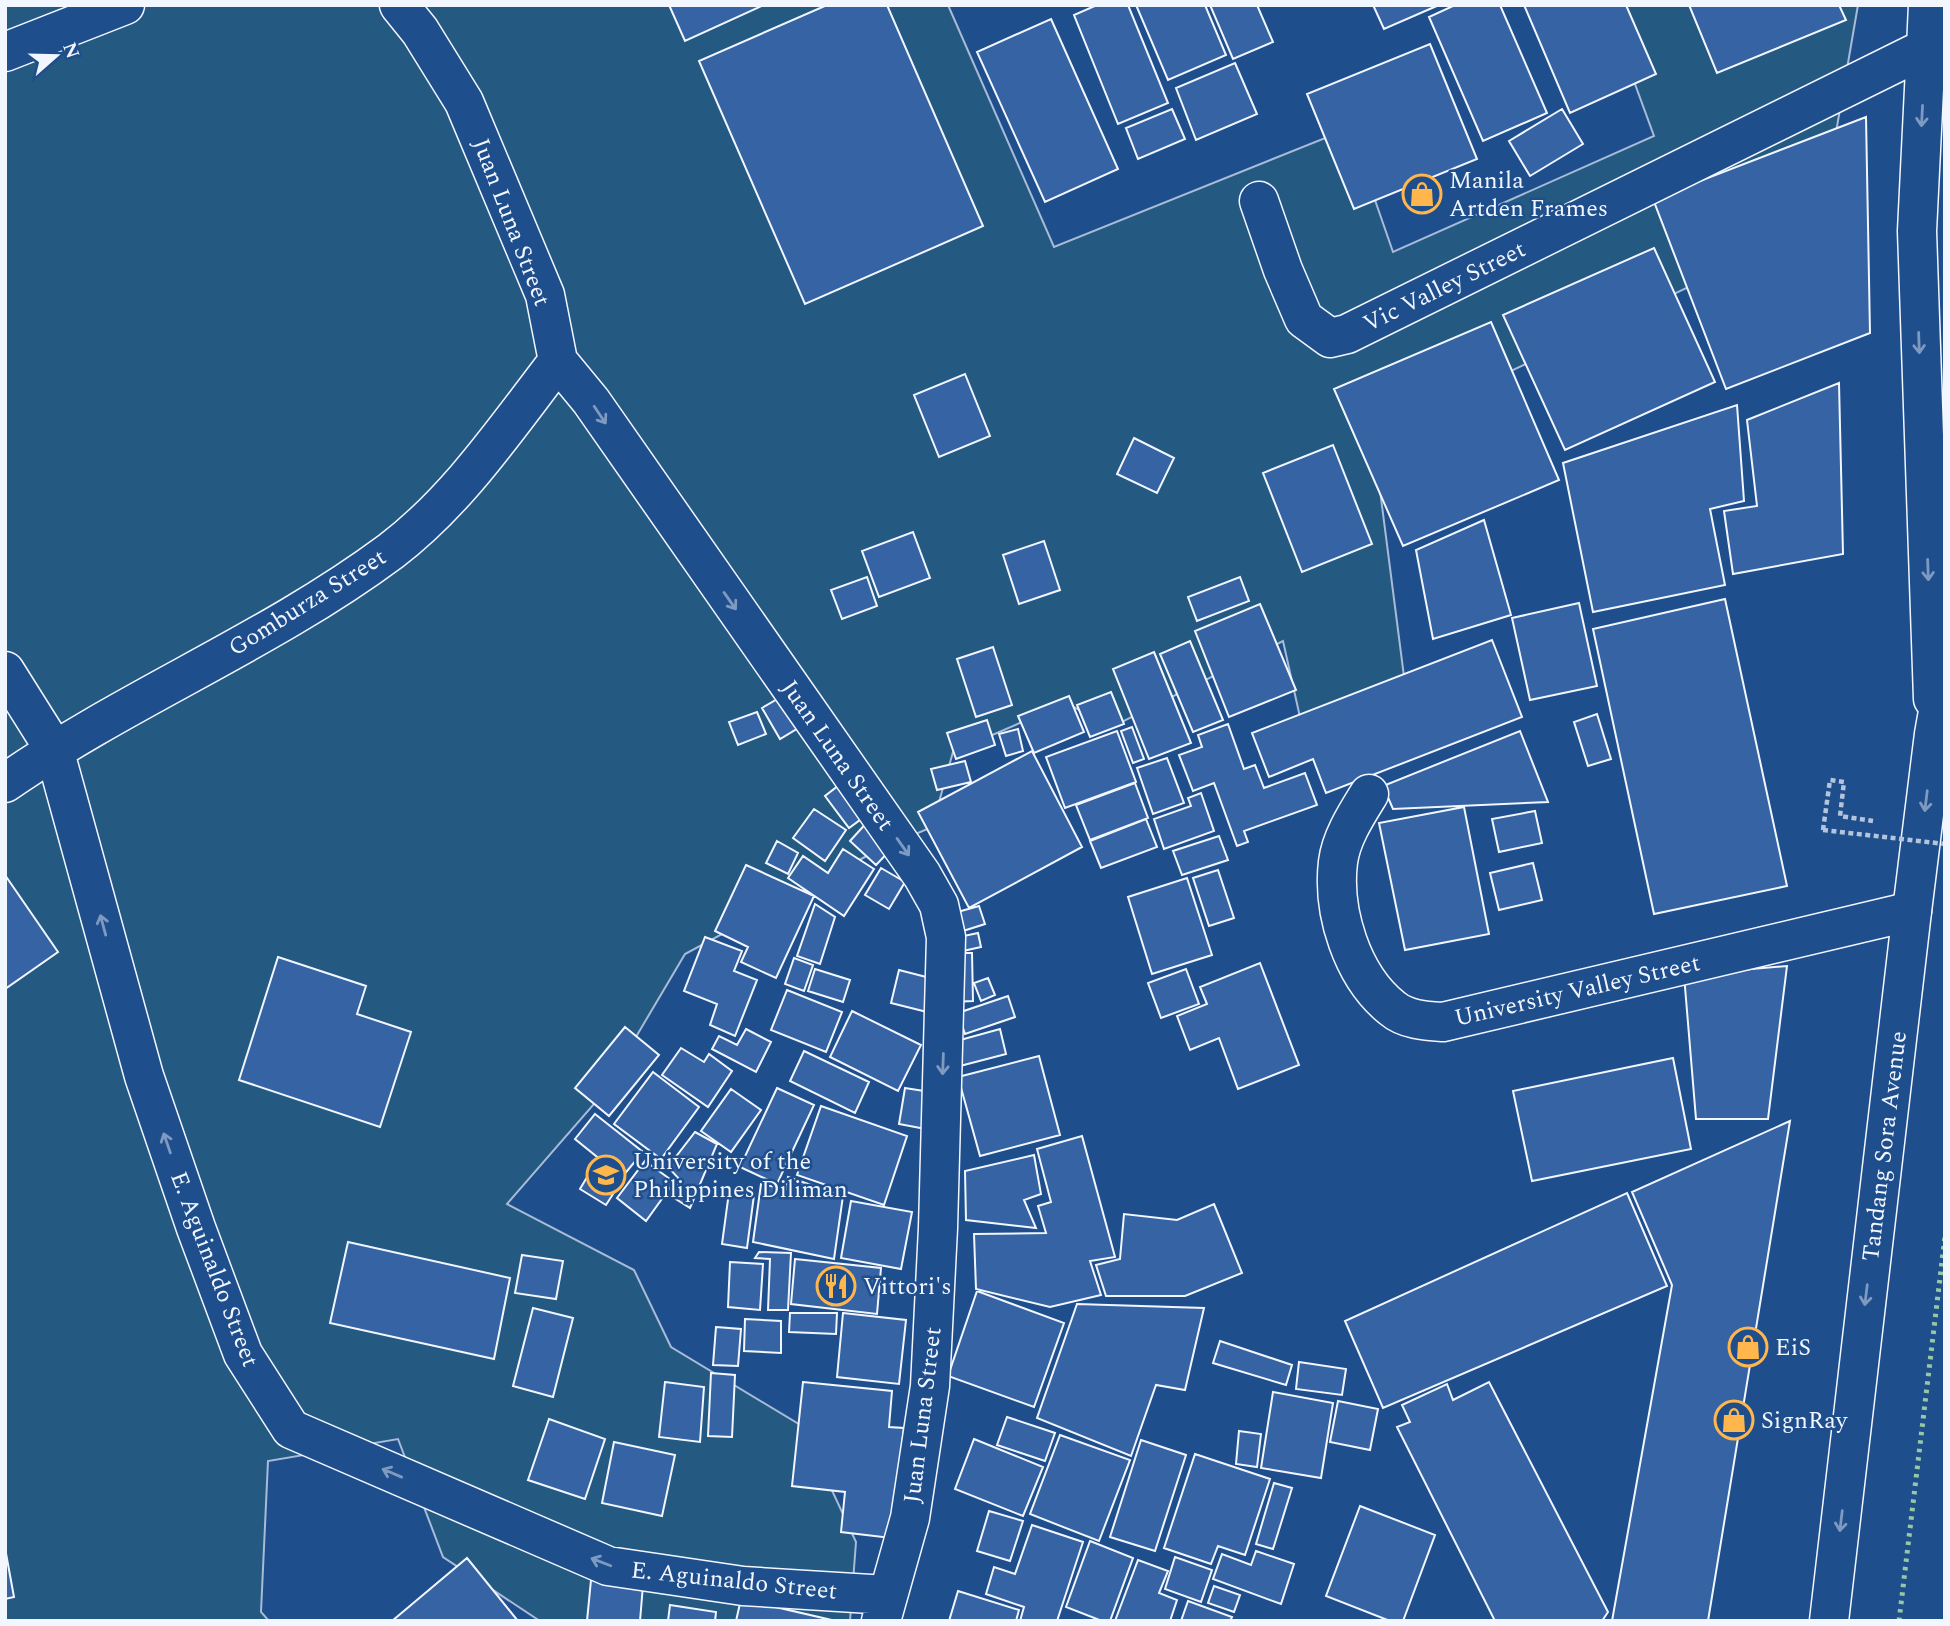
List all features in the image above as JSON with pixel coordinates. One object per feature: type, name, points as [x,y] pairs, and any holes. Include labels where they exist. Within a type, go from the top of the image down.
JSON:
[{"type":"street","points":[[5,52],[125,5]]},
{"type":"street","name":"Juan Luna Street","points":[[399,5],[420,31],[464,102],[545,295],[558,361],[591,401],[922,874],[939,905],[946,937],[938,1228],[929,1386],[910,1518],[884,1608]]},
{"type":"street","points":[[1927,5],[1917,231],[1934,734]]},
{"type":"street","name":"Vic Valley Street","points":[[1259,201],[1283,270],[1304,319],[1330,338],[1347,334],[1926,47]]},
{"type":"street","name":"Gomburza Street","points":[[5,783],[54,749],[300,613],[392,549],[466,482],[558,361]]},
{"type":"street","name":"E. Aguinaldo Street","points":[[5,671],[54,749],[144,1076],[243,1354],[291,1429],[608,1566],[884,1608]]},
{"type":"street","name":"Tandang Sora Avenue","points":[[1829,1621],[1912,911],[1934,734],[1945,672]]},
{"type":"street","name":"University Valley Street","points":[[1369,794],[1352,821],[1338,860],[1336,896],[1356,959],[1372,987],[1394,1010],[1419,1020],[1443,1022],[1912,911]]},
{"type":"path","points":[[1840,816],[1844,782],[1830,780],[1823,830],[1945,844]]},
{"type":"shaded area","name":"University of the Philippines Diliman","points":[[5,5],[948,5],[1054,247],[1350,128],[1393,252],[1654,136],[1606,5],[1858,5],[1820,225],[1373,436],[1406,692],[1308,753],[1283,641],[1112,727],[1066,703],[953,752],[932,827],[876,851],[685,954],[601,1096],[507,1204],[634,1270],[671,1347],[802,1426],[856,1542],[850,1621],[540,1621],[443,1557],[398,1439],[268,1461],[261,1612],[269,1621],[5,1621]]},
{"type":"building","points":[[669,5],[764,5],[685,41]]},
{"type":"building","points":[[827,5],[887,5],[983,226],[805,304],[699,61]]},
{"type":"building","points":[[1097,5],[1128,5],[1168,103],[1118,124],[1074,15]]},
{"type":"building","points":[[1136,5],[1205,5],[1226,55],[1168,80]]},
{"type":"building","points":[[1210,5],[1257,5],[1273,42],[1233,59]]},
{"type":"building","points":[[1373,5],[1439,5],[1384,29]]},
{"type":"building","points":[[1455,5],[1500,5],[1547,113],[1483,141],[1429,17]]},
{"type":"building","points":[[1524,5],[1626,5],[1656,74],[1570,113]]},
{"type":"building","points":[[1689,5],[1839,5],[1846,20],[1717,73]]},
{"type":"building","points":[[1051,19],[1118,169],[1045,202],[977,52]]},
{"type":"building","points":[[1430,44],[1477,159],[1354,209],[1307,94]]},
{"type":"building","points":[[1235,63],[1257,114],[1196,140],[1176,88]]},
{"type":"building","points":[[1172,109],[1185,139],[1138,159],[1126,128]]},
{"type":"building","points":[[1562,109],[1583,144],[1530,176],[1509,141]]},
{"type":"building","points":[[1866,117],[1870,333],[1726,389],[1653,199]]},
{"type":"building","points":[[1654,248],[1715,382],[1565,450],[1503,315]]},
{"type":"building","points":[[1491,322],[1559,480],[1403,546],[1334,389]]},
{"type":"building","points":[[965,374],[990,436],[939,457],[914,395]]},
{"type":"building","points":[[1839,383],[1843,554],[1733,574],[1724,511],[1757,506],[1747,420]]},
{"type":"building","points":[[1737,405],[1744,501],[1710,509],[1725,585],[1593,612],[1563,463]]},
{"type":"building","points":[[1134,438],[1174,458],[1157,493],[1117,474]]},
{"type":"building","points":[[1333,445],[1372,544],[1302,572],[1263,473]]},
{"type":"building","points":[[1484,520],[1511,615],[1433,639],[1416,550]]},
{"type":"building","points":[[913,532],[930,578],[879,597],[862,551]]},
{"type":"building","points":[[1044,541],[1060,590],[1019,604],[1003,555]]},
{"type":"building","points":[[867,577],[877,606],[842,619],[831,590]]},
{"type":"building","points":[[1240,577],[1249,601],[1197,621],[1188,597]]},
{"type":"building","points":[[1725,599],[1787,886],[1654,914],[1593,629]]},
{"type":"building","points":[[1579,603],[1597,686],[1530,700],[1512,618]]},
{"type":"building","points":[[1260,604],[1296,690],[1229,717],[1195,631]]},
{"type":"building","points":[[1492,640],[1522,717],[1326,793],[1313,759],[1269,777],[1252,733]]},
{"type":"building","points":[[1190,641],[1223,720],[1193,732],[1160,654]]},
{"type":"building","points":[[993,647],[1012,705],[976,717],[957,659]]},
{"type":"building","points":[[1154,652],[1191,743],[1149,759],[1113,669]]},
{"type":"building","points":[[1111,692],[1124,724],[1090,737],[1077,705]]},
{"type":"building","points":[[786,694],[805,724],[780,739],[762,708]]},
{"type":"building","points":[[1069,696],[1084,732],[1034,753],[1018,716]]},
{"type":"building","points":[[757,712],[766,734],[738,745],[729,722]]},
{"type":"building","points":[[1597,714],[1611,759],[1588,766],[1574,722]]},
{"type":"building","points":[[987,720],[995,745],[956,759],[947,733]]},
{"type":"building","points":[[1228,724],[1244,769],[1255,765],[1264,788],[1305,773],[1317,805],[1244,831],[1248,842],[1237,846],[1214,783],[1193,791],[1179,755],[1202,747],[1198,735]]},
{"type":"building","points":[[1132,727],[1144,759],[1133,763],[1121,731]]},
{"type":"building","points":[[1018,729],[1023,751],[1006,756],[999,734]]},
{"type":"building","points":[[1117,731],[1136,782],[1065,808],[1046,757]]},
{"type":"building","points":[[1520,731],[1548,802],[1393,809],[1383,786]]},
{"type":"building","points":[[1032,751],[1082,847],[969,908],[918,812]]},
{"type":"building","points":[[1167,758],[1184,803],[1153,814],[1137,768]]},
{"type":"building","points":[[965,761],[971,782],[937,790],[931,769]]},
{"type":"building","points":[[843,782],[868,814],[849,828],[825,796]]},
{"type":"building","points":[[1135,783],[1148,818],[1090,840],[1076,805]]},
{"type":"building","points":[[1201,793],[1214,831],[1164,849],[1154,819],[1191,806],[1188,798]]},
{"type":"building","points":[[1464,807],[1489,934],[1405,950],[1379,823]]},
{"type":"building","points":[[814,809],[846,830],[825,861],[793,838]]},
{"type":"building","points":[[1535,811],[1542,843],[1499,852],[1492,819]]},
{"type":"building","points":[[870,819],[896,844],[876,865],[850,841]]},
{"type":"building","points":[[1146,819],[1157,847],[1101,868],[1090,841]]},
{"type":"building","points":[[1219,836],[1228,860],[1182,875],[1173,851]]},
{"type":"building","points":[[777,841],[798,853],[788,874],[766,863]]},
{"type":"building","points":[[843,849],[874,869],[844,916],[788,878],[803,856],[828,873]]},
{"type":"building","points":[[1533,863],[1542,900],[1499,910],[1490,873]]},
{"type":"building","points":[[746,865],[814,896],[776,978],[741,962],[748,947],[715,931]]},
{"type":"building","points":[[881,868],[905,882],[889,909],[865,895]]},
{"type":"building","points":[[1218,870],[1234,918],[1209,926],[1193,878]]},
{"type":"building","points":[[5,875],[58,952],[5,989]]},
{"type":"building","points":[[1187,878],[1212,955],[1152,974],[1128,897]]},
{"type":"building","points":[[815,904],[835,917],[820,964],[797,956]]},
{"type":"building","points":[[979,906],[985,924],[960,932],[954,913]]},
{"type":"building","points":[[978,933],[981,947],[963,951],[959,937]]},
{"type":"building","points":[[705,937],[742,951],[734,971],[757,980],[735,1036],[710,1025],[717,1004],[684,991]]},
{"type":"building","points":[[952,953],[972,953],[973,1001],[952,1002]]},
{"type":"building","points":[[278,957],[366,986],[357,1014],[411,1032],[380,1127],[239,1080]]},
{"type":"building","points":[[794,958],[813,965],[804,991],[785,984]]},
{"type":"building","points":[[1260,963],[1299,1065],[1238,1089],[1219,1038],[1190,1050],[1177,1016],[1207,1004],[1200,987]]},
{"type":"building","points":[[1787,966],[1768,1119],[1696,1119],[1684,975]]},
{"type":"building","points":[[815,969],[850,980],[843,1002],[808,991]]},
{"type":"building","points":[[1186,969],[1199,1004],[1161,1018],[1148,983]]},
{"type":"building","points":[[899,970],[938,980],[931,1013],[891,1003]]},
{"type":"building","points":[[988,978],[995,995],[981,1001],[974,983]]},
{"type":"building","points":[[787,990],[842,1012],[826,1052],[771,1030]]},
{"type":"building","points":[[1008,996],[1015,1017],[965,1034],[958,1013]]},
{"type":"building","points":[[852,1011],[921,1045],[898,1091],[830,1057]]},
{"type":"building","points":[[625,1027],[659,1055],[609,1116],[575,1088]]},
{"type":"building","points":[[746,1029],[771,1042],[756,1072],[712,1049],[719,1036],[737,1045]]},
{"type":"building","points":[[1000,1029],[1006,1054],[960,1066],[953,1042]]},
{"type":"building","points":[[681,1048],[704,1062],[709,1054],[732,1071],[708,1107],[662,1075]]},
{"type":"building","points":[[804,1051],[869,1082],[855,1113],[790,1081]]},
{"type":"building","points":[[1039,1056],[1060,1135],[980,1156],[958,1077]]},
{"type":"building","points":[[1673,1058],[1691,1149],[1532,1181],[1513,1091]]},
{"type":"building","points":[[653,1072],[699,1107],[661,1159],[614,1124]]},
{"type":"building","points":[[777,1088],[814,1105],[777,1184],[740,1167]]},
{"type":"building","points":[[905,1088],[937,1093],[931,1130],[899,1124]]},
{"type":"building","points":[[731,1089],[761,1110],[731,1152],[701,1131]]},
{"type":"building","points":[[821,1106],[907,1136],[884,1205],[797,1175]]},
{"type":"building","points":[[595,1114],[643,1152],[622,1177],[575,1139]]},
{"type":"building","points":[[1790,1121],[1708,1621],[1612,1621],[1672,1285],[1632,1192]]},
{"type":"building","points":[[695,1132],[717,1144],[690,1208],[671,1196],[681,1181],[668,1167]]},
{"type":"building","points":[[1082,1136],[1115,1257],[1090,1261],[1101,1295],[1050,1307],[976,1289],[974,1234],[1046,1233],[1038,1206],[1051,1202],[1037,1149]]},
{"type":"building","points":[[1034,1155],[1041,1194],[1024,1200],[1036,1228],[966,1220],[965,1171]]},
{"type":"building","points":[[645,1161],[674,1182],[646,1221],[617,1198]]},
{"type":"building","points":[[593,1167],[620,1183],[606,1205],[580,1189]]},
{"type":"building","points":[[788,1177],[843,1196],[834,1259],[753,1242],[761,1184],[786,1189]]},
{"type":"building","points":[[729,1192],[754,1195],[747,1248],[722,1244]]},
{"type":"building","points":[[1627,1193],[1667,1286],[1383,1408],[1345,1321]]},
{"type":"building","points":[[851,1201],[912,1212],[901,1269],[841,1258]]},
{"type":"building","points":[[1214,1204],[1242,1273],[1185,1296],[1106,1296],[1096,1265],[1120,1259],[1124,1214],[1177,1220]]},
{"type":"building","points":[[348,1242],[510,1278],[494,1359],[330,1323]]},
{"type":"building","points":[[759,1252],[791,1253],[788,1310],[768,1310],[770,1259],[755,1258]]},
{"type":"building","points":[[522,1255],[563,1261],[556,1299],[515,1293]]},
{"type":"building","name":"Vittori's","points":[[795,1259],[881,1268],[877,1314],[791,1304]]},
{"type":"building","points":[[730,1262],[763,1264],[760,1310],[728,1307]]},
{"type":"building","points":[[977,1291],[1064,1323],[1034,1407],[948,1376]]},
{"type":"building","points":[[1077,1304],[1204,1308],[1185,1390],[1156,1385],[1131,1456],[1037,1418]]},
{"type":"building","points":[[533,1308],[573,1318],[553,1397],[513,1386]]},
{"type":"building","points":[[790,1313],[837,1313],[836,1334],[789,1332]]},
{"type":"building","points":[[843,1313],[906,1320],[899,1384],[837,1377]]},
{"type":"building","points":[[745,1319],[781,1321],[781,1353],[744,1351]]},
{"type":"building","points":[[716,1327],[741,1329],[738,1366],[713,1365]]},
{"type":"building","points":[[1220,1341],[1292,1365],[1286,1385],[1213,1363]]},
{"type":"building","points":[[1299,1362],[1346,1369],[1342,1395],[1296,1389]]},
{"type":"building","points":[[711,1373],[735,1375],[732,1437],[708,1436]]},
{"type":"building","points":[[665,1382],[704,1387],[700,1442],[659,1437]]},
{"type":"building","points":[[803,1382],[892,1391],[889,1427],[904,1428],[891,1538],[841,1532],[845,1492],[792,1486]]},
{"type":"building","points":[[1489,1382],[1608,1612],[1602,1621],[1495,1621],[1397,1427],[1410,1422],[1402,1405],[1447,1384],[1453,1400]]},
{"type":"building","points":[[1273,1392],[1333,1403],[1321,1478],[1261,1468]]},
{"type":"building","points":[[1338,1401],[1378,1409],[1370,1450],[1330,1442]]},
{"type":"building","points":[[1007,1417],[1055,1433],[1045,1461],[997,1445]]},
{"type":"building","points":[[549,1419],[605,1439],[585,1499],[528,1480]]},
{"type":"building","points":[[1239,1431],[1261,1434],[1257,1467],[1236,1464]]},
{"type":"building","points":[[1060,1435],[1130,1460],[1099,1541],[1030,1514]]},
{"type":"building","points":[[974,1439],[1043,1467],[1023,1516],[955,1489]]},
{"type":"building","points":[[1141,1440],[1186,1455],[1155,1551],[1110,1537]]},
{"type":"building","points":[[614,1442],[675,1455],[662,1516],[602,1503]]},
{"type":"building","points":[[1195,1454],[1270,1479],[1245,1555],[1218,1546],[1211,1564],[1164,1548]]},
{"type":"building","points":[[1274,1483],[1292,1488],[1273,1549],[1256,1544]]},
{"type":"building","points":[[1360,1506],[1435,1535],[1403,1621],[1390,1621],[1326,1596]]},
{"type":"building","points":[[989,1511],[1023,1521],[1010,1561],[977,1551]]},
{"type":"building","points":[[1032,1525],[1083,1542],[1057,1621],[1020,1621],[1024,1607],[986,1594],[994,1567],[1015,1574]]},
{"type":"building","points":[[1090,1541],[1133,1558],[1110,1621],[1102,1621],[1066,1607]]},
{"type":"building","points":[[5,1548],[14,1597],[5,1599]]},
{"type":"building","points":[[1256,1551],[1294,1564],[1281,1604],[1213,1579],[1222,1554],[1251,1565]]},
{"type":"building","points":[[1175,1557],[1212,1570],[1201,1602],[1165,1589]]},
{"type":"building","points":[[467,1558],[518,1621],[392,1621]]},
{"type":"building","points":[[1138,1560],[1168,1571],[1159,1593],[1177,1600],[1170,1621],[1115,1621]]},
{"type":"building","points":[[591,1580],[643,1585],[640,1621],[587,1621]]},
{"type":"building","points":[[1214,1586],[1240,1595],[1234,1612],[1208,1603]]},
{"type":"building","points":[[958,1591],[1019,1610],[1016,1621],[949,1621]]},
{"type":"building","points":[[741,1599],[836,1621],[736,1621]]},
{"type":"building","points":[[1188,1601],[1232,1617],[1230,1621],[1181,1621]]},
{"type":"building","points":[[670,1605],[716,1612],[715,1621],[668,1621]]},
{"type":"hedge","points":[[1899,1621],[1945,1236]]},
{"type":"place","name":"Manila Artden Frames","points":[[1422,194]]},
{"type":"place","name":"University of the Philippines Diliman","points":[[606,1175]]},
{"type":"place","name":"Vittori's","points":[[836,1286]]},
{"type":"place","name":"EiS","points":[[1748,1347]]},
{"type":"place","name":"SignRay","points":[[1734,1420]]}]
